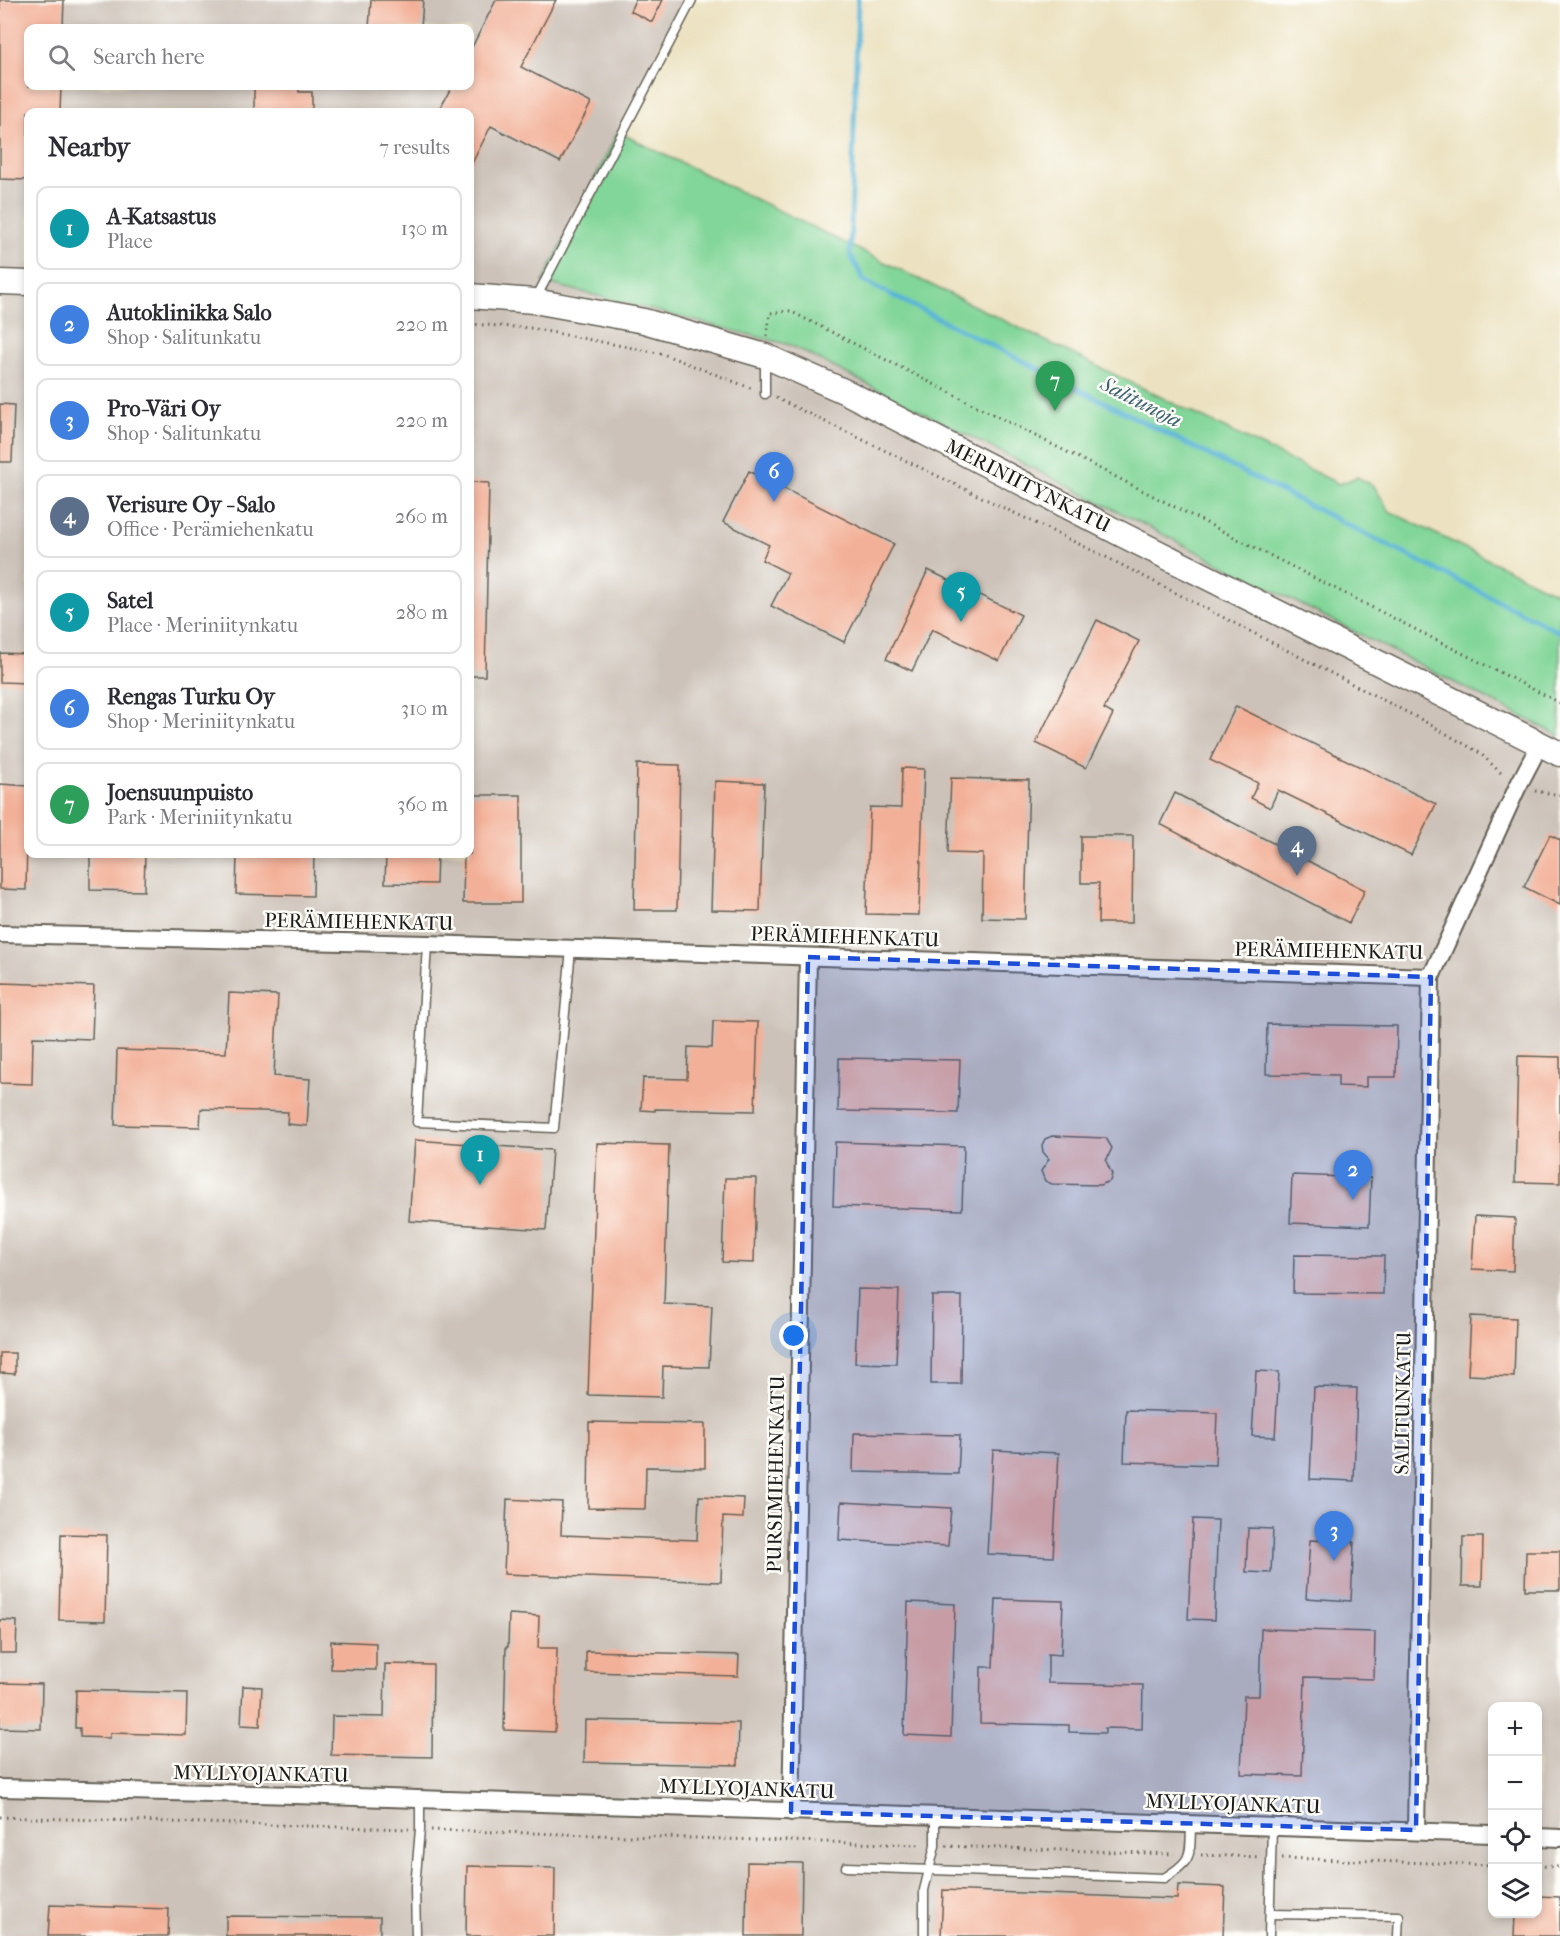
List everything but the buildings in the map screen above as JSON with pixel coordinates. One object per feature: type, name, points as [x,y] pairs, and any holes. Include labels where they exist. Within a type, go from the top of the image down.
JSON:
[{"type":"main road","points":[[0,282],[24,283]]},
{"type":"main road","name":"MERINIITYNKATU","points":[[474,296],[534,302],[644,321],[765,356],[848,393],[1121,534],[1550,749]]},
{"type":"street","name":"PERÄMIEHENKATU","points":[[0,934],[427,944],[1431,977],[1516,788],[1550,749]]},
{"type":"street","name":"PURSIMIEHENKATU","points":[[791,1812],[808,957]]},
{"type":"street","name":"SALITUNKATU","points":[[1416,1830],[1431,977]]},
{"type":"street","name":"MYLLYOJANKATU","points":[[0,1788],[420,1799],[1488,1834]]},
{"type":"street","points":[[1542,1837],[1560,1838]]},
{"type":"lane","points":[[534,302],[692,0]]},
{"type":"lane","points":[[765,356],[765,394]]},
{"type":"lane","points":[[427,944],[417,1122],[554,1128],[571,949]]},
{"type":"lane","points":[[416,1936],[415,1887],[420,1799]]},
{"type":"lane","points":[[924,1936],[924,1890],[935,1846],[935,1816]]},
{"type":"lane","points":[[846,1867],[1164,1878],[1182,1868],[1190,1855],[1191,1824]]},
{"type":"lane","points":[[1269,1936],[1272,1827]]},
{"type":"lane","points":[[1270,1914],[1399,1916],[1398,1936]]},
{"type":"path","points":[[765,356],[770,313],[790,311],[1560,704]]},
{"type":"path","points":[[474,324],[530,328],[663,354],[765,394],[1110,559],[1422,720],[1480,753],[1516,788],[1560,795]]},
{"type":"path","points":[[0,1817],[1488,1865]]},
{"type":"path","points":[[1542,1866],[1560,1867]]},
{"type":"highlighted area","points":[[808,957],[1431,977],[1416,1830],[791,1812]]},
{"type":"shaded area","points":[[0,0],[683,0],[544,282],[789,345],[1560,736],[1560,1936],[0,1936]]},
{"type":"green space","points":[[618,132],[1339,484],[1357,477],[1374,486],[1389,511],[1560,595],[1560,736],[790,345],[543,282]]},
{"type":"waterway","name":"Salitunoja","points":[[858,0],[850,254],[864,281],[1560,632]]},
{"type":"place","name":"Joensuunpuisto","points":[[1055,411]]},
{"type":"place","name":"Rengas Turku Oy","points":[[774,502]]},
{"type":"place","name":"Satel","points":[[961,622]]},
{"type":"place","name":"Verisure Oy - Salo","points":[[1297,876]]},
{"type":"place","name":"A-Katsastus","points":[[480,1185]]},
{"type":"place","name":"Autoklinikka Salo","points":[[1353,1200]]},
{"type":"place","name":"Pro-Väri Oy","points":[[1334,1561]]}]
